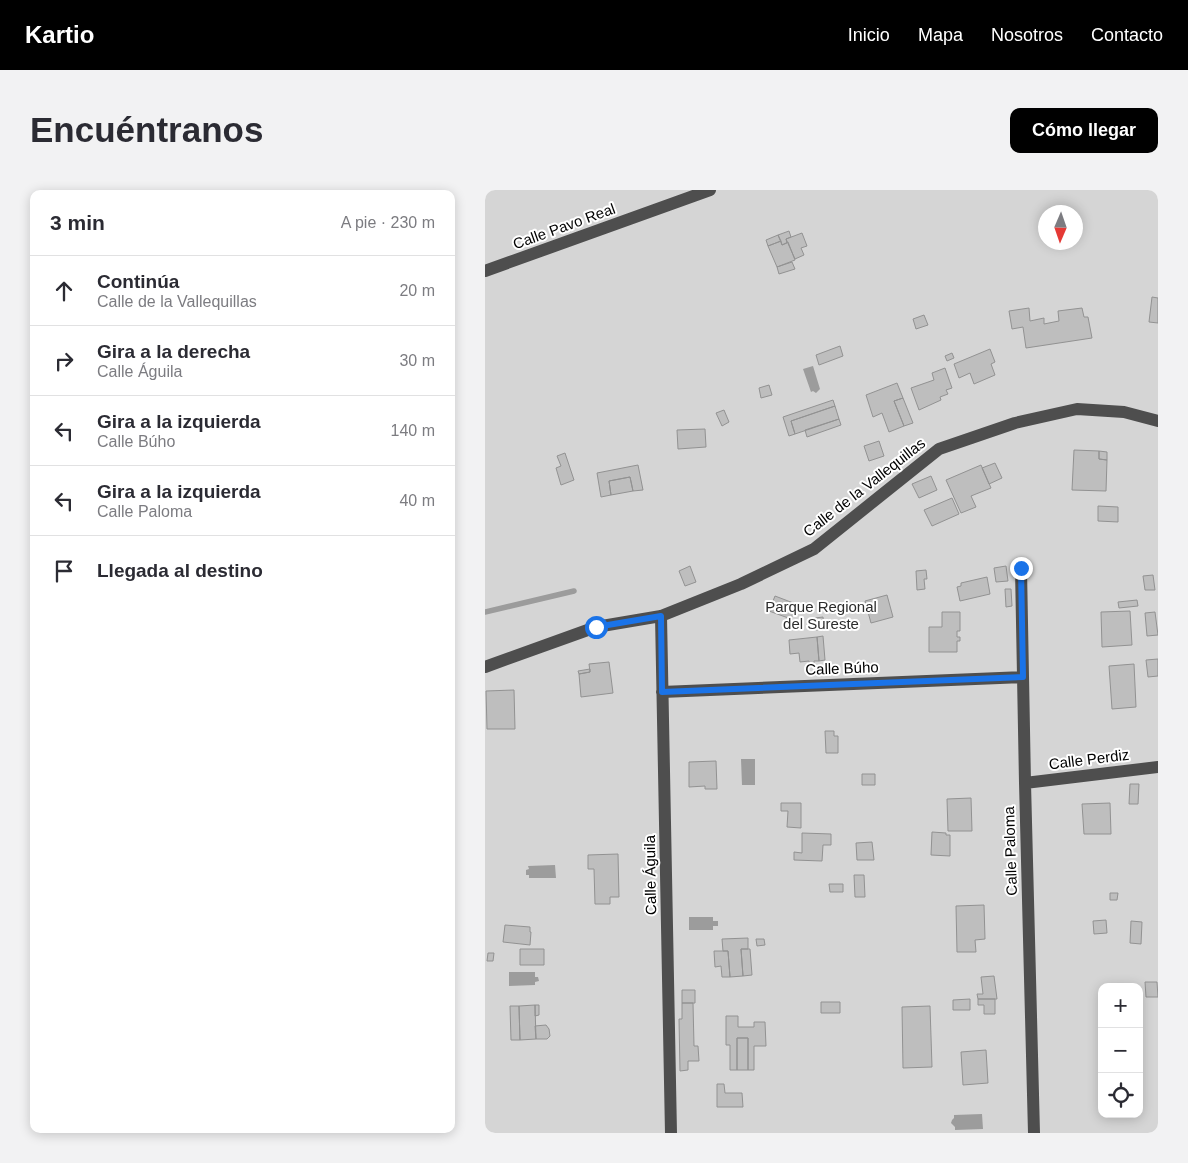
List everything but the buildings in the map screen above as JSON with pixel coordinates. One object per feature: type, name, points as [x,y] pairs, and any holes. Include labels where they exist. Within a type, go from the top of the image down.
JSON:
[{"type":"street","name":"Calle Pavo Real","points":[[485,271],[710,190]]},
{"type":"street","name":"Calle de la Vallequillas","points":[[485,667],[596,627],[661,616],[741,584],[814,549],[939,449],[1015,423],[1077,409],[1124,412],[1158,421]]},
{"type":"street","name":"Calle Paloma","points":[[1021,568],[1034,1133]]},
{"type":"street","name":"Calle Águila","points":[[661,616],[671,1133]]},
{"type":"street","name":"Calle Búho","points":[[662,692],[1023,677]]},
{"type":"street","name":"Calle Perdiz","points":[[1025,783],[1158,768]]},
{"type":"green space","name":"Parque Regional del Sureste","points":[[485,190],[1158,190],[1158,1133],[485,1133]]},
{"type":"shaded area","points":[[813,366],[820,389],[816,393],[811,392],[803,369]]},
{"type":"shaded area","points":[[741,759],[755,759],[755,785],[742,785]]},
{"type":"shaded area","points":[[555,865],[556,878],[529,878],[529,875],[526,875],[526,870],[529,869],[528,866]]},
{"type":"shaded area","points":[[689,917],[713,917],[713,921],[718,921],[718,926],[713,926],[713,930],[689,930]]},
{"type":"shaded area","points":[[509,972],[535,972],[535,977],[538,977],[539,981],[535,982],[535,985],[509,986]]},
{"type":"shaded area","points":[[982,1114],[983,1129],[955,1130],[951,1123],[954,1115]]},
{"type":"waterway","points":[[485,612],[574,591]]},
{"type":"route","points":[[596,627],[661,616],[662,692],[1023,677],[1021,568]]}]
